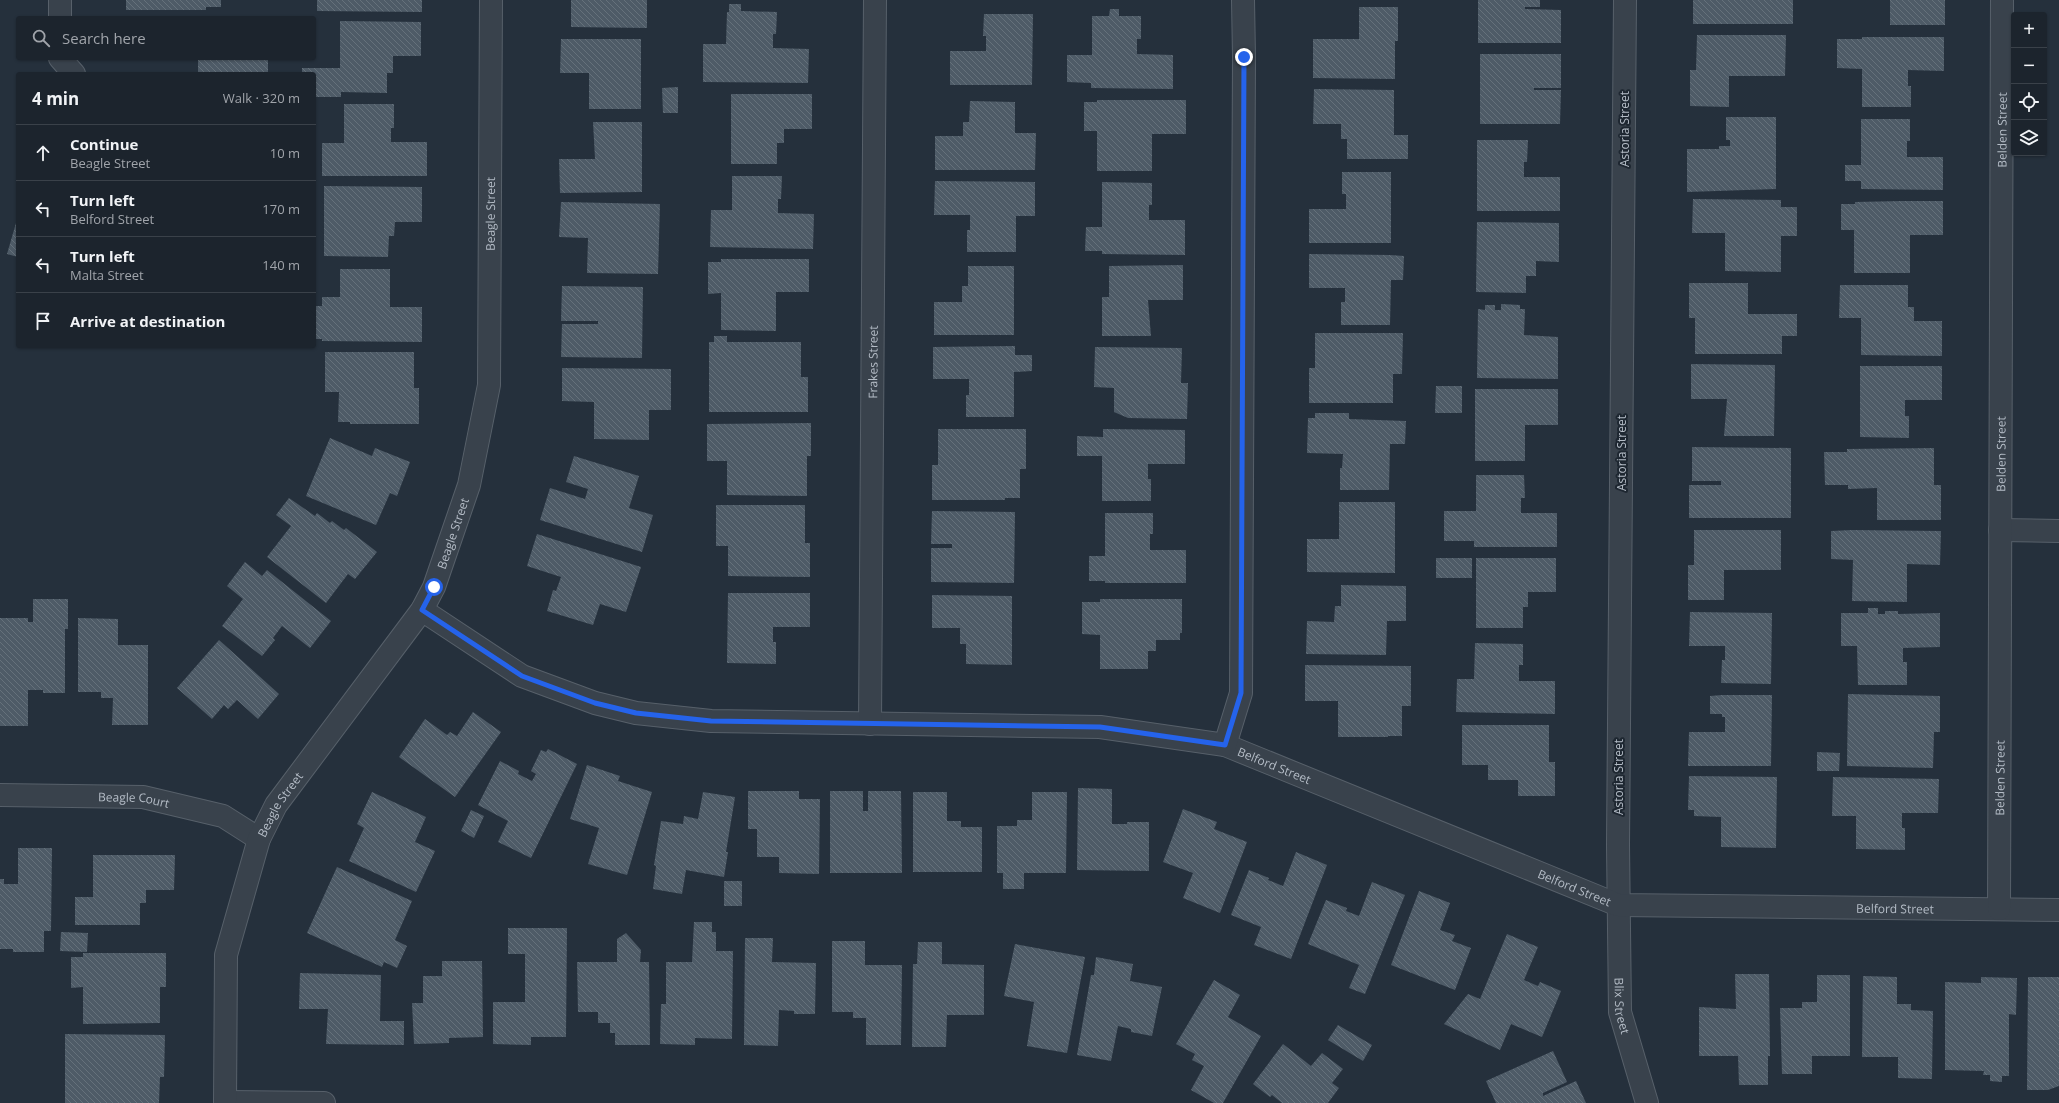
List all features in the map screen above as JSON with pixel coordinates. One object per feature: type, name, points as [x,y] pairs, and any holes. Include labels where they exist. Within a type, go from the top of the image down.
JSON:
[{"type":"street","points":[[60,0],[60,16]]},
{"type":"street","name":"Beagle Street","points":[[225,1103],[226,955],[259,840],[276,804],[422,610],[434,587],[469,485],[489,385],[491,0]]},
{"type":"street","name":"Frakes Street","points":[[870,724],[875,0]]},
{"type":"street","points":[[1225,745],[1241,693],[1244,73],[1242,0]]},
{"type":"street","name":"Astoria Street","points":[[1618,905],[1625,0]]},
{"type":"street","name":"Belden Street","points":[[1999,909],[2002,0]]},
{"type":"street","points":[[62,60],[72,72]]},
{"type":"street","points":[[2000,530],[2059,531]]},
{"type":"street","name":"Belford Street","points":[[422,610],[522,676],[595,703],[636,713],[711,721],[1100,727],[1225,745],[1618,905],[2059,910]]},
{"type":"street","name":"Beagle Court","points":[[0,796],[143,797],[223,816],[259,840]]},
{"type":"street","name":"Blix Street","points":[[1618,905],[1620,1012],[1647,1103]]},
{"type":"street","points":[[225,1103],[324,1103]]},
{"type":"building","points":[[126,0],[221,0],[221,7],[206,7],[206,10],[126,10]]},
{"type":"building","points":[[317,0],[422,0],[422,12],[317,11]]},
{"type":"building","points":[[571,0],[647,0],[647,28],[571,27]]},
{"type":"building","points":[[1478,0],[1540,0],[1540,7],[1525,7],[1525,9],[1561,10],[1561,43],[1478,43]]},
{"type":"building","points":[[1693,0],[1793,0],[1793,24],[1693,24]]},
{"type":"building","points":[[1890,0],[1945,0],[1945,25],[1890,25]]},
{"type":"building","points":[[729,4],[741,4],[741,11],[777,12],[776,34],[773,34],[773,48],[809,49],[808,83],[703,82],[703,44],[726,44],[727,12],[729,12]]},
{"type":"building","points":[[1359,7],[1398,7],[1398,41],[1395,41],[1395,79],[1313,78],[1313,39],[1359,39]]},
{"type":"building","points":[[1110,9],[1119,9],[1119,16],[1141,16],[1141,39],[1137,39],[1137,54],[1173,55],[1173,89],[1091,88],[1091,83],[1067,82],[1067,55],[1092,55],[1092,16],[1109,16]]},
{"type":"building","points":[[984,14],[1033,14],[1032,85],[950,85],[950,51],[986,51],[986,36],[983,36]]},
{"type":"building","points":[[340,21],[421,22],[421,56],[393,56],[393,73],[387,73],[387,93],[341,92],[341,97],[316,97],[316,72],[302,72],[302,68],[340,68]]},
{"type":"building","points":[[1697,35],[1786,35],[1785,76],[1729,76],[1729,107],[1690,106],[1690,70],[1696,70]]},
{"type":"building","points":[[1862,37],[1944,37],[1944,71],[1908,70],[1908,86],[1911,86],[1911,107],[1862,107],[1862,69],[1837,68],[1837,39],[1862,39]]},
{"type":"building","points":[[561,39],[641,39],[641,109],[589,109],[589,73],[560,73]]},
{"type":"building","points":[[1480,54],[1561,54],[1561,88],[1534,88],[1534,90],[1561,90],[1560,124],[1480,124]]},
{"type":"building","points":[[198,60],[268,60],[268,72],[198,72]]},
{"type":"building","points":[[678,87],[678,113],[663,113],[662,88]]},
{"type":"building","points":[[1314,89],[1394,90],[1394,135],[1408,135],[1408,159],[1347,159],[1347,139],[1341,139],[1341,124],[1313,124]]},
{"type":"building","points":[[731,94],[812,94],[812,129],[784,129],[784,143],[777,143],[777,164],[731,164]]},
{"type":"building","points":[[1097,100],[1186,100],[1186,134],[1152,134],[1152,171],[1097,171],[1097,131],[1084,131],[1084,102],[1097,102]]},
{"type":"building","points":[[970,101],[1015,102],[1015,133],[1036,133],[1035,170],[935,170],[935,136],[963,136],[963,122],[969,122]]},
{"type":"building","points":[[344,104],[394,104],[394,128],[391,128],[391,142],[427,142],[427,176],[322,176],[322,143],[344,143]]},
{"type":"building","points":[[1726,117],[1776,117],[1776,189],[1687,192],[1687,149],[1719,149],[1719,146],[1730,146],[1730,140],[1726,140]]},
{"type":"building","points":[[1861,119],[1910,119],[1910,141],[1907,141],[1907,157],[1943,157],[1943,190],[1861,189],[1861,181],[1845,181],[1845,165],[1861,165]]},
{"type":"building","points":[[593,122],[642,122],[642,192],[560,193],[559,159],[595,159]]},
{"type":"building","points":[[1477,140],[1528,140],[1527,162],[1524,162],[1524,177],[1560,177],[1560,211],[1477,211]]},
{"type":"building","points":[[1342,172],[1391,172],[1391,243],[1309,243],[1309,209],[1346,209],[1346,194],[1342,194]]},
{"type":"building","points":[[732,176],[782,176],[781,199],[778,199],[778,213],[814,214],[813,249],[710,247],[711,210],[732,210]]},
{"type":"building","points":[[935,181],[1035,182],[1035,216],[1016,216],[1016,252],[967,252],[967,230],[970,230],[970,215],[934,215]]},
{"type":"building","points":[[1102,182],[1152,183],[1152,205],[1149,205],[1149,220],[1185,220],[1185,255],[1102,254],[1102,251],[1085,251],[1086,227],[1102,227]]},
{"type":"building","points":[[324,186],[422,187],[422,222],[395,222],[394,236],[389,236],[388,257],[324,256]]},
{"type":"building","points":[[1693,199],[1781,200],[1781,207],[1797,207],[1797,236],[1781,236],[1781,272],[1725,271],[1725,233],[1692,233]]},
{"type":"building","points":[[1943,201],[1943,235],[1910,235],[1910,273],[1854,273],[1854,230],[1841,230],[1841,204],[1855,204],[1855,202]]},
{"type":"building","points":[[561,202],[660,204],[658,274],[587,273],[588,238],[559,237]]},
{"type":"building","points":[[1477,222],[1559,223],[1559,262],[1536,261],[1536,276],[1526,276],[1526,293],[1476,292]]},
{"type":"building","points":[[16,223],[16,256],[7,254]]},
{"type":"building","points":[[1309,254],[1404,256],[1403,280],[1391,280],[1390,325],[1341,325],[1341,302],[1345,302],[1345,288],[1309,288]]},
{"type":"building","points":[[721,259],[809,259],[809,292],[776,292],[776,331],[721,330],[721,293],[708,294],[708,262],[721,262]]},
{"type":"building","points":[[1183,265],[1183,300],[1148,300],[1151,336],[1102,336],[1102,297],[1109,297],[1109,266]]},
{"type":"building","points":[[968,266],[1014,266],[1014,335],[934,335],[934,302],[962,302],[962,286],[968,286]]},
{"type":"building","points":[[340,269],[390,269],[390,307],[422,307],[422,342],[322,341],[322,339],[316,339],[316,306],[322,306],[322,297],[340,297]]},
{"type":"building","points":[[1689,283],[1748,283],[1748,314],[1797,314],[1797,336],[1782,336],[1782,354],[1695,354],[1695,318],[1689,318]]},
{"type":"building","points":[[1840,285],[1908,285],[1908,307],[1914,307],[1914,321],[1942,321],[1942,356],[1861,355],[1861,318],[1839,318]]},
{"type":"building","points":[[562,286],[643,287],[642,358],[561,357],[562,324],[598,324],[598,321],[561,321]]},
{"type":"building","points":[[1501,304],[1520,305],[1520,309],[1525,309],[1524,335],[1558,337],[1558,379],[1477,378],[1478,309],[1485,310],[1485,305],[1495,305],[1495,310],[1501,310]]},
{"type":"building","points":[[1315,333],[1403,333],[1402,374],[1393,374],[1393,403],[1309,403],[1309,368],[1315,368]]},
{"type":"building","points":[[714,336],[727,336],[727,342],[801,342],[801,377],[808,377],[808,412],[709,412],[709,342],[714,342]]},
{"type":"building","points":[[1015,346],[1015,355],[1032,355],[1032,371],[1014,372],[1014,417],[966,417],[966,395],[969,395],[969,379],[933,379],[933,347]]},
{"type":"building","points":[[1095,347],[1182,348],[1181,383],[1188,383],[1187,419],[1128,418],[1114,412],[1114,388],[1094,387]]},
{"type":"building","points":[[325,352],[414,352],[414,388],[419,388],[419,424],[350,424],[350,422],[338,422],[339,392],[325,392]]},
{"type":"building","points":[[1691,364],[1775,365],[1774,436],[1724,436],[1727,399],[1691,399]]},
{"type":"building","points":[[1860,366],[1942,366],[1942,400],[1905,400],[1905,416],[1909,416],[1909,438],[1860,437]]},
{"type":"building","points":[[562,368],[671,369],[671,410],[649,410],[649,440],[594,439],[594,402],[562,401]]},
{"type":"building","points":[[1436,386],[1462,386],[1462,413],[1435,413]]},
{"type":"building","points":[[1475,389],[1558,389],[1558,425],[1525,425],[1525,461],[1475,461]]},
{"type":"building","points":[[1315,413],[1349,413],[1349,419],[1406,421],[1405,444],[1390,444],[1389,490],[1340,490],[1340,468],[1342,468],[1343,454],[1307,453],[1308,418],[1315,418]]},
{"type":"building","points":[[811,423],[811,456],[807,456],[807,496],[727,495],[727,461],[707,461],[707,424]]},
{"type":"building","points":[[938,429],[1026,429],[1026,469],[1020,469],[1020,498],[1005,498],[1005,500],[932,500],[932,465],[938,465]]},
{"type":"building","points":[[1103,429],[1185,430],[1185,464],[1148,464],[1148,479],[1151,479],[1151,501],[1102,501],[1102,456],[1077,456],[1077,436],[1103,437]]},
{"type":"building","points":[[330,438],[372,456],[375,448],[410,462],[397,496],[390,493],[376,525],[306,496]]},
{"type":"building","points":[[1692,447],[1791,448],[1791,518],[1689,518],[1689,485],[1721,485],[1721,481],[1692,481]]},
{"type":"building","points":[[1934,448],[1934,485],[1941,485],[1941,520],[1877,520],[1877,488],[1848,489],[1848,485],[1825,485],[1824,452],[1847,452],[1847,449]]},
{"type":"building","points":[[574,456],[639,476],[629,508],[653,515],[642,552],[540,520],[550,488],[585,499],[588,489],[566,482]]},
{"type":"building","points":[[1476,475],[1524,475],[1525,498],[1521,498],[1521,513],[1557,513],[1557,547],[1474,547],[1474,541],[1444,541],[1444,511],[1476,511]]},
{"type":"building","points":[[289,498],[315,516],[317,513],[330,523],[332,521],[344,530],[346,528],[377,552],[355,579],[348,574],[326,603],[267,557],[291,526],[276,515]]},
{"type":"building","points":[[1339,502],[1395,502],[1395,573],[1307,572],[1307,539],[1339,539]]},
{"type":"building","points":[[716,505],[805,505],[805,543],[810,543],[810,577],[728,576],[728,546],[716,546]]},
{"type":"building","points":[[932,511],[1015,512],[1014,583],[931,582],[931,548],[952,548],[952,544],[931,544]]},
{"type":"building","points":[[1105,513],[1153,513],[1153,534],[1150,534],[1150,550],[1186,550],[1186,583],[1105,583],[1105,581],[1089,581],[1089,556],[1105,556]]},
{"type":"building","points":[[1694,530],[1781,530],[1781,570],[1724,570],[1724,600],[1688,600],[1688,565],[1694,565]]},
{"type":"building","points":[[1831,531],[1941,531],[1940,565],[1907,564],[1907,602],[1852,601],[1853,560],[1831,559]]},
{"type":"building","points":[[537,534],[641,567],[626,612],[600,604],[593,625],[547,611],[553,590],[556,591],[561,577],[527,566]]},
{"type":"building","points":[[1436,558],[1472,558],[1472,578],[1436,578]]},
{"type":"building","points":[[1476,558],[1556,558],[1556,592],[1528,592],[1528,607],[1523,607],[1523,628],[1476,628]]},
{"type":"building","points":[[245,562],[262,576],[267,570],[331,621],[310,648],[282,626],[273,638],[275,640],[262,656],[222,626],[243,599],[227,586]]},
{"type":"building","points":[[1341,585],[1406,586],[1406,621],[1387,621],[1386,655],[1306,654],[1307,621],[1334,622],[1335,606],[1341,606]]},
{"type":"building","points":[[728,593],[810,593],[810,627],[773,627],[773,642],[776,642],[776,664],[727,663]]},
{"type":"building","points":[[932,595],[1012,596],[1012,665],[966,664],[966,644],[960,644],[960,628],[932,628]]},
{"type":"building","points":[[33,599],[68,599],[68,629],[65,629],[65,693],[43,693],[43,690],[28,690],[28,726],[0,726],[0,618],[28,618],[28,622],[33,622]]},
{"type":"building","points":[[1100,599],[1182,599],[1182,633],[1180,633],[1180,640],[1156,640],[1156,651],[1148,651],[1148,669],[1100,669],[1100,635],[1082,634],[1082,602],[1100,602]]},
{"type":"building","points":[[1868,608],[1878,608],[1878,614],[1885,614],[1885,611],[1898,611],[1898,614],[1940,613],[1940,647],[1903,648],[1903,662],[1907,662],[1907,685],[1858,685],[1857,646],[1841,646],[1841,613],[1868,613]]},
{"type":"building","points":[[1690,612],[1772,613],[1771,684],[1721,683],[1722,660],[1725,660],[1725,646],[1689,646]]},
{"type":"building","points":[[78,618],[118,619],[118,645],[148,645],[148,725],[112,725],[113,698],[101,698],[101,692],[78,692]]},
{"type":"building","points":[[219,640],[279,694],[258,719],[237,700],[228,709],[224,705],[212,719],[177,688]]},
{"type":"building","points":[[1475,643],[1523,644],[1523,665],[1519,665],[1519,681],[1555,681],[1555,714],[1456,712],[1457,679],[1474,679]]},
{"type":"building","points":[[1305,665],[1411,666],[1411,706],[1402,706],[1402,736],[1338,737],[1338,701],[1305,701]]},
{"type":"building","points":[[1848,694],[1940,696],[1940,732],[1934,732],[1933,768],[1847,766]]},
{"type":"building","points":[[1772,695],[1771,766],[1688,766],[1689,732],[1725,732],[1725,717],[1722,717],[1722,714],[1710,714],[1710,696]]},
{"type":"building","points":[[473,712],[501,732],[455,797],[399,757],[425,719],[447,735],[450,732],[457,736]]},
{"type":"building","points":[[1462,725],[1549,725],[1549,762],[1555,762],[1555,796],[1518,796],[1518,780],[1488,780],[1488,765],[1462,765]]},
{"type":"building","points":[[548,749],[577,764],[531,858],[498,842],[508,821],[478,805],[500,761],[519,771],[518,774],[532,781],[536,774],[531,771],[541,750],[546,752]]},
{"type":"building","points":[[1817,752],[1840,753],[1839,771],[1817,771]]},
{"type":"building","points":[[587,765],[620,776],[618,781],[652,792],[627,875],[588,864],[599,828],[570,819]]},
{"type":"building","points":[[1689,776],[1777,777],[1776,848],[1721,847],[1721,817],[1694,816],[1694,810],[1688,810]]},
{"type":"building","points":[[1833,777],[1939,779],[1938,813],[1902,813],[1902,828],[1905,828],[1905,850],[1856,849],[1856,816],[1832,816]]},
{"type":"building","points":[[1078,788],[1112,789],[1112,824],[1149,822],[1149,871],[1077,870]]},
{"type":"building","points":[[748,791],[799,791],[799,799],[820,799],[819,874],[779,873],[779,857],[757,857],[757,829],[748,829]]},
{"type":"building","points":[[830,791],[863,791],[863,811],[868,811],[868,791],[901,791],[902,873],[830,873]]},
{"type":"building","points":[[372,792],[426,817],[415,842],[435,851],[416,892],[349,861],[364,828],[357,824]]},
{"type":"building","points":[[703,792],[735,797],[726,852],[728,852],[724,877],[686,870],[682,894],[653,889],[656,866],[654,865],[661,821],[683,824],[684,816],[698,819]]},
{"type":"building","points":[[913,792],[947,792],[947,821],[961,821],[961,827],[982,827],[982,872],[913,872]]},
{"type":"building","points":[[1032,792],[1067,792],[1066,873],[1024,873],[1024,889],[1003,889],[1003,873],[997,873],[997,826],[1017,826],[1017,820],[1032,820]]},
{"type":"building","points":[[1183,809],[1217,822],[1214,829],[1247,842],[1220,913],[1183,898],[1193,873],[1163,862]]},
{"type":"building","points":[[471,810],[484,816],[474,838],[461,831]]},
{"type":"building","points":[[18,848],[52,848],[51,931],[44,931],[44,952],[13,952],[13,949],[0,949],[0,879],[4,879],[4,884],[18,884]]},
{"type":"building","points":[[1296,852],[1327,865],[1291,959],[1254,945],[1261,927],[1231,915],[1249,870],[1269,878],[1268,880],[1283,886]]},
{"type":"building","points":[[93,855],[175,855],[174,890],[146,890],[146,903],[140,903],[140,925],[75,925],[75,897],[93,897]]},
{"type":"building","points":[[337,867],[412,901],[395,940],[407,946],[397,968],[384,962],[382,967],[307,933]]},
{"type":"building","points":[[724,881],[742,881],[742,906],[724,906]]},
{"type":"building","points":[[1372,882],[1405,895],[1365,994],[1349,988],[1359,965],[1308,944],[1326,900],[1347,908],[1346,911],[1359,916]]},
{"type":"building","points":[[1419,891],[1450,903],[1440,930],[1455,935],[1452,941],[1471,948],[1455,990],[1391,965]]},
{"type":"building","points":[[694,922],[712,922],[712,932],[716,932],[716,951],[733,951],[732,1039],[695,1038],[695,1045],[660,1044],[661,1004],[666,1004],[666,962],[692,962]]},
{"type":"building","points":[[508,928],[567,928],[566,1037],[531,1037],[531,1045],[493,1044],[493,1002],[525,1002],[525,954],[508,954]]},
{"type":"building","points":[[61,932],[88,933],[87,952],[60,951]]},
{"type":"building","points":[[626,933],[641,950],[640,962],[649,962],[650,1045],[615,1045],[615,1033],[610,1033],[610,1023],[598,1023],[598,1012],[578,1012],[577,962],[617,962],[617,939]]},
{"type":"building","points":[[1507,934],[1538,947],[1524,980],[1538,986],[1540,982],[1561,991],[1542,1037],[1511,1024],[1500,1050],[1444,1024],[1468,994],[1480,999]]},
{"type":"building","points":[[745,938],[773,938],[772,962],[816,963],[815,1014],[794,1014],[794,1011],[779,1010],[778,1046],[744,1045]]},
{"type":"building","points":[[832,941],[865,941],[865,965],[902,965],[901,1045],[866,1045],[866,1018],[853,1018],[853,1012],[832,1012]]},
{"type":"building","points":[[918,942],[942,942],[942,964],[984,965],[984,1015],[947,1015],[946,1047],[912,1047],[913,964],[917,964]]},
{"type":"building","points":[[1015,944],[1085,957],[1067,1053],[1027,1046],[1034,1002],[1004,996]]},
{"type":"building","points":[[83,953],[166,953],[166,987],[160,987],[160,1023],[83,1024],[83,987],[71,988],[71,957],[83,957]]},
{"type":"building","points":[[1096,957],[1133,964],[1130,981],[1162,987],[1152,1036],[1131,1032],[1131,1029],[1118,1026],[1111,1061],[1077,1055],[1091,975],[1094,975]]},
{"type":"building","points":[[442,961],[482,961],[483,1037],[449,1038],[449,1043],[414,1044],[412,1003],[423,1003],[423,976],[442,976]]},
{"type":"building","points":[[300,973],[381,975],[380,1021],[404,1021],[404,1045],[326,1044],[328,1009],[299,1009]]},
{"type":"building","points":[[1735,974],[1769,974],[1770,1056],[1768,1056],[1768,1085],[1739,1085],[1738,1056],[1699,1056],[1699,1007],[1736,1009]]},
{"type":"building","points":[[1817,975],[1850,975],[1850,1056],[1812,1056],[1812,1074],[1782,1074],[1780,1008],[1802,1008],[1802,1002],[1817,1002]]},
{"type":"building","points":[[1863,976],[1897,977],[1897,1004],[1911,1004],[1911,1010],[1933,1011],[1932,1079],[1898,1078],[1898,1057],[1862,1057]]},
{"type":"building","points":[[1981,977],[2017,978],[2016,1015],[2009,1014],[2009,1076],[2002,1076],[2002,1082],[1990,1081],[1990,1075],[1983,1075],[1984,1071],[1945,1070],[1945,982],[1981,983]]},
{"type":"building","points":[[2028,977],[2059,977],[2059,1086],[2048,1090],[2027,1090]]},
{"type":"building","points":[[1214,980],[1240,995],[1228,1017],[1261,1036],[1223,1103],[1214,1103],[1191,1090],[1204,1066],[1192,1060],[1195,1054],[1176,1044]]},
{"type":"building","points":[[1338,1025],[1372,1045],[1363,1061],[1328,1040]]},
{"type":"building","points":[[65,1034],[165,1035],[164,1077],[160,1077],[159,1103],[65,1103]]},
{"type":"building","points":[[1283,1044],[1311,1066],[1322,1053],[1343,1069],[1332,1083],[1339,1088],[1328,1103],[1282,1103],[1272,1095],[1270,1097],[1253,1084]]},
{"type":"building","points":[[1553,1051],[1567,1082],[1543,1093],[1543,1096],[1576,1081],[1586,1103],[1496,1103],[1486,1081]]},
{"type":"route","points":[[434,587],[422,610],[522,676],[595,703],[636,713],[711,721],[1100,727],[1225,745],[1241,693],[1244,57]]}]
